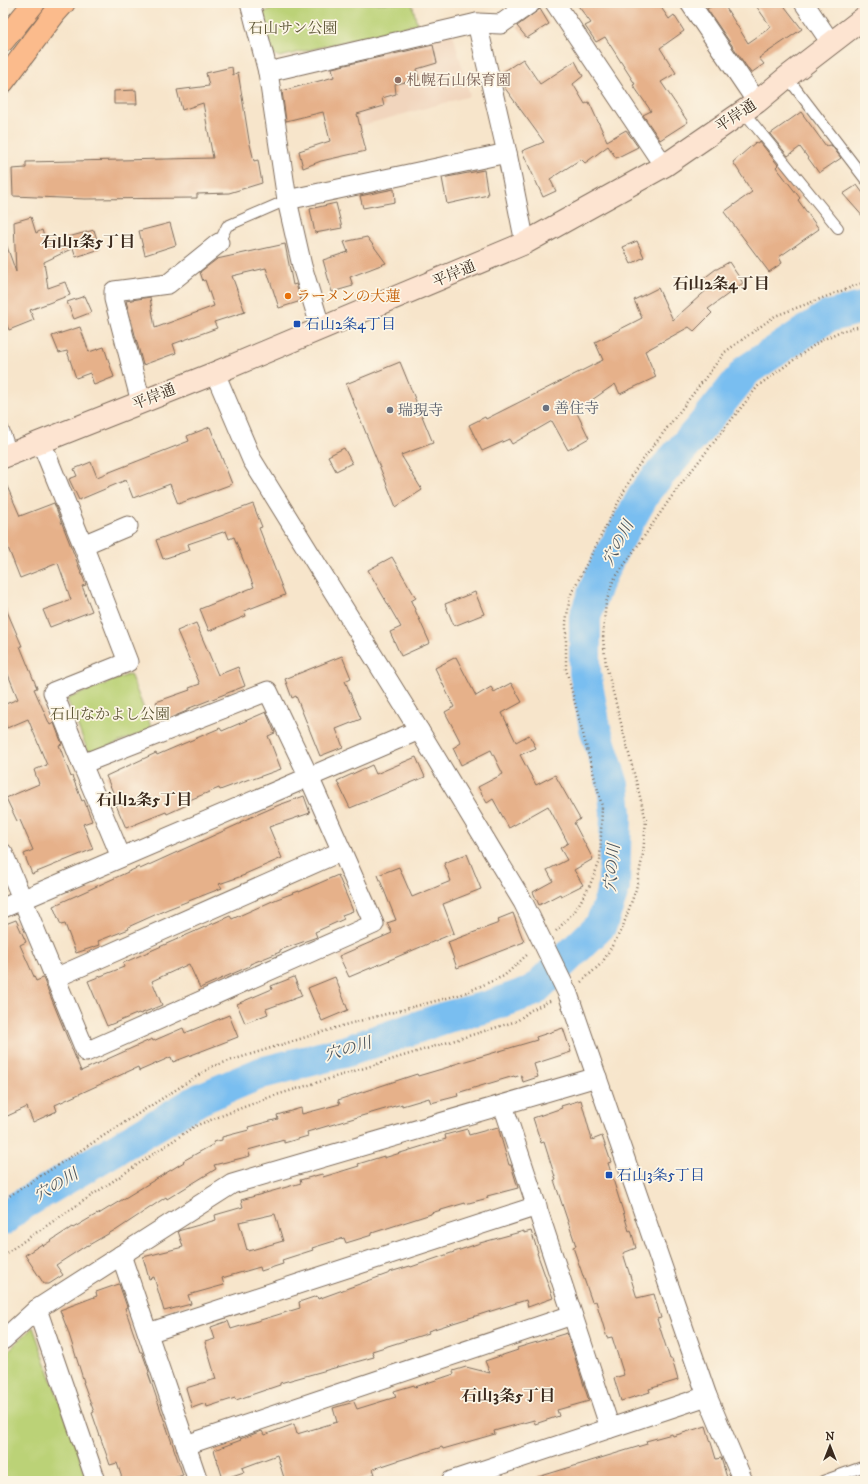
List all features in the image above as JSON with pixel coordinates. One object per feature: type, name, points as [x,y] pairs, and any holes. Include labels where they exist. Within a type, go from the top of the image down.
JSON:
[{"type":"highway","points":[[3,41],[34,3]]},
{"type":"highway","points":[[3,82],[64,3]]},
{"type":"street","points":[[250,3],[268,72],[287,200],[302,266],[321,328]]},
{"type":"street","points":[[268,72],[477,23],[501,24],[531,3]]},
{"type":"street","points":[[555,3],[664,166]]},
{"type":"street","points":[[690,3],[750,106]]},
{"type":"street","points":[[804,3],[831,43]]},
{"type":"street","name":"平岸通","points":[[8,455],[215,373],[525,244],[664,166],[750,106],[865,17]]},
{"type":"street","points":[[477,23],[507,152],[525,244]]},
{"type":"street","points":[[287,200],[507,152]]},
{"type":"street","points":[[142,402],[114,299],[114,291],[168,284],[219,243]]},
{"type":"street","points":[[215,373],[252,460],[419,730],[523,902],[568,994],[707,1396],[742,1481]]},
{"type":"street","points":[[41,442],[128,662],[53,692],[121,857]]},
{"type":"street","points":[[83,545],[128,526]]},
{"type":"street","points":[[3,853],[86,1052],[374,924],[309,777],[268,691],[82,764]]},
{"type":"street","points":[[3,908],[419,730]]},
{"type":"street","points":[[55,978],[342,851]]},
{"type":"street","points":[[3,1340],[36,1309],[232,1184],[597,1077]]},
{"type":"street","points":[[503,1105],[610,1428]]},
{"type":"street","points":[[148,1333],[537,1206]]},
{"type":"street","points":[[121,1255],[198,1481]]},
{"type":"street","points":[[36,1309],[96,1481]]},
{"type":"street","points":[[186,1445],[572,1314]]},
{"type":"street","points":[[451,1481],[707,1396]]},
{"type":"lane","points":[[787,77],[865,179]]},
{"type":"lane","points":[[750,106],[838,228]]},
{"type":"lane","points":[[219,243],[227,226],[287,200]]},
{"type":"lane","points":[[3,428],[8,455]]},
{"type":"lane","points":[[824,1481],[865,1466]]},
{"type":"path","points":[[3,1200],[213,1066],[348,1024],[462,994],[504,976],[544,947],[575,911],[589,887],[600,861],[602,806],[566,669],[566,622],[570,596],[635,470],[725,352],[775,316],[865,282]]},
{"type":"path","points":[[3,1255],[195,1126],[270,1097],[517,1021],[542,1004],[568,994],[602,963],[622,930],[636,889],[643,854],[646,820],[606,665],[603,639],[606,603],[613,581],[677,489],[759,385],[820,341],[841,331],[865,325]]},
{"type":"shaded area","name":"札幌石山保育園","points":[[452,30],[470,96],[345,130],[326,64]]},
{"type":"green space","name":"石山サン公園","points":[[282,3],[412,3],[417,24],[280,57],[273,54],[263,13]]},
{"type":"green space","name":"石山なかよし公園","points":[[130,674],[152,729],[89,754],[67,699]]},
{"type":"green space","points":[[33,1327],[88,1481],[3,1481],[3,1356]]},
{"type":"building","points":[[576,3],[658,3],[669,19],[674,15],[684,31],[660,48],[676,73],[661,82],[688,122],[660,140],[643,115],[651,111],[633,85],[635,84],[605,37],[596,42],[585,26],[591,23]]},
{"type":"building","points":[[717,3],[723,3],[748,43],[771,27],[754,3],[782,3],[802,29],[759,58],[764,64],[751,73],[707,9]]},
{"type":"building","points":[[540,9],[549,24],[527,38],[517,26]]},
{"type":"building","points":[[433,45],[437,63],[417,69],[419,80],[395,84],[396,94],[382,98],[384,106],[357,114],[366,151],[321,161],[303,168],[299,151],[330,141],[323,112],[286,121],[282,91],[334,77],[332,68]]},
{"type":"building","points":[[523,59],[540,84],[575,61],[583,76],[573,84],[585,104],[589,102],[607,141],[626,130],[638,147],[616,158],[608,146],[585,163],[581,159],[550,179],[556,191],[543,197],[522,151],[544,142],[502,84],[500,74]]},
{"type":"building","points":[[232,67],[233,75],[238,72],[249,140],[254,161],[258,160],[262,183],[229,193],[197,194],[197,198],[85,199],[13,196],[12,169],[26,168],[26,162],[213,158],[203,103],[182,110],[177,90],[209,86],[206,73]]},
{"type":"building","points":[[136,90],[137,104],[114,104],[114,91]]},
{"type":"building","points":[[801,112],[826,146],[831,145],[841,158],[819,173],[800,147],[788,156],[770,134]]},
{"type":"building","points":[[756,142],[757,144],[760,142],[778,165],[776,167],[800,198],[798,200],[819,229],[779,257],[782,263],[769,272],[724,212],[752,192],[733,162]]},
{"type":"building","points":[[484,170],[488,195],[447,204],[442,178]]},
{"type":"building","points":[[857,185],[865,196],[865,219],[843,194]]},
{"type":"building","points":[[394,189],[395,202],[363,208],[360,196]]},
{"type":"building","points":[[336,203],[342,228],[315,233],[310,209]]},
{"type":"building","points":[[31,217],[36,233],[42,230],[46,243],[94,230],[100,249],[76,257],[73,248],[44,262],[48,288],[65,282],[70,295],[30,310],[34,320],[9,330],[3,316],[3,241],[5,241],[16,272],[14,222]]},
{"type":"building","points":[[170,223],[176,245],[145,255],[139,231]]},
{"type":"building","points":[[367,237],[386,263],[350,277],[353,286],[332,292],[323,260],[348,252],[344,242]]},
{"type":"building","points":[[637,241],[644,257],[631,264],[623,247]]},
{"type":"building","points":[[285,244],[293,285],[296,284],[301,301],[279,308],[266,268],[232,276],[245,312],[214,322],[217,328],[173,344],[176,353],[143,365],[126,301],[150,297],[155,328],[214,306],[205,280],[203,281],[200,272],[217,259]]},
{"type":"building","points":[[729,262],[743,283],[708,309],[712,313],[694,331],[689,327],[645,351],[656,377],[620,394],[615,384],[576,411],[589,438],[568,450],[552,421],[512,444],[509,439],[482,451],[469,425],[485,417],[486,419],[603,360],[595,342],[642,318],[634,300],[658,288],[673,320],[710,287],[703,279],[716,269]]},
{"type":"building","points":[[85,296],[92,312],[74,319],[67,302]]},
{"type":"building","points":[[80,327],[89,352],[104,347],[114,377],[94,385],[90,373],[76,378],[67,351],[59,353],[52,336]]},
{"type":"building","points":[[400,362],[433,443],[401,455],[422,490],[396,507],[346,384]]},
{"type":"building","points":[[210,427],[232,484],[178,504],[170,484],[133,498],[126,480],[79,500],[69,479],[77,476],[74,469],[91,462],[97,477],[189,441],[187,436]]},
{"type":"building","points":[[344,448],[352,463],[336,471],[328,456]]},
{"type":"building","points":[[3,477],[20,516],[54,503],[86,585],[82,586],[92,611],[50,627],[43,610],[71,600],[58,563],[20,578],[3,535]]},
{"type":"building","points":[[253,504],[262,527],[259,528],[285,595],[244,611],[246,616],[209,631],[200,609],[254,587],[234,537],[229,539],[226,531],[188,544],[190,550],[163,559],[156,540]]},
{"type":"building","points":[[392,557],[416,598],[411,601],[430,643],[401,656],[390,632],[401,627],[368,570]]},
{"type":"building","points":[[475,592],[484,614],[454,626],[445,604]]},
{"type":"building","points":[[3,602],[22,646],[20,646],[37,688],[34,689],[50,725],[54,723],[62,744],[59,745],[71,777],[72,776],[82,801],[84,800],[92,821],[83,824],[93,849],[32,874],[24,854],[33,850],[20,820],[17,821],[6,798],[39,784],[34,770],[47,765],[28,719],[7,728],[3,717],[3,705],[18,699],[3,662],[3,660],[7,658],[3,648]]},
{"type":"building","points":[[196,623],[218,675],[238,667],[245,686],[187,709],[187,711],[163,721],[156,702],[190,690],[189,688],[200,684],[177,631]]},
{"type":"building","points":[[342,656],[351,678],[345,681],[361,719],[336,729],[343,747],[320,756],[296,696],[292,698],[285,679]]},
{"type":"building","points":[[456,657],[476,696],[491,687],[494,692],[511,683],[522,702],[502,713],[516,742],[529,735],[536,748],[520,755],[536,785],[555,775],[580,819],[574,823],[593,859],[574,870],[583,885],[561,896],[560,894],[539,905],[533,892],[553,881],[547,870],[567,860],[560,848],[568,843],[548,806],[509,828],[493,799],[487,803],[478,787],[503,774],[491,750],[461,765],[453,748],[461,743],[445,712],[454,707],[435,668]]},
{"type":"building","points":[[266,712],[275,733],[268,736],[281,769],[220,790],[219,788],[187,801],[189,804],[167,814],[166,812],[126,828],[106,776],[156,753],[157,755],[220,728],[222,731]]},
{"type":"building","points":[[416,757],[425,777],[350,808],[337,781],[372,765],[376,774]]},
{"type":"building","points":[[304,796],[310,813],[269,827],[282,858],[245,875],[219,884],[222,888],[168,909],[128,927],[129,929],[98,941],[100,945],[76,953],[65,924],[61,925],[53,906],[139,867],[140,869],[241,823],[240,822]]},
{"type":"building","points":[[467,854],[481,889],[443,904],[454,933],[349,977],[339,956],[392,933],[387,923],[396,920],[378,875],[399,867],[412,897],[451,881],[444,863]]},
{"type":"building","points":[[338,875],[353,911],[342,915],[344,919],[315,932],[317,937],[280,950],[280,952],[250,964],[250,966],[200,988],[189,964],[152,981],[162,1005],[107,1026],[88,981],[124,967],[123,963],[230,916],[232,919],[277,899],[299,892]]},
{"type":"building","points":[[513,913],[524,942],[457,968],[448,942],[499,923],[498,919]]},
{"type":"building","points":[[16,920],[26,942],[20,945],[36,981],[43,978],[81,1071],[152,1039],[153,1041],[183,1028],[185,1033],[229,1015],[238,1037],[173,1062],[171,1057],[139,1071],[138,1067],[55,1105],[57,1111],[33,1122],[27,1107],[3,1118],[3,925]]},
{"type":"building","points":[[294,977],[302,996],[266,1009],[268,1014],[245,1023],[237,1004],[272,989],[271,986]]},
{"type":"building","points":[[335,977],[348,1010],[322,1021],[308,988]]},
{"type":"building","points":[[563,1028],[571,1052],[534,1064],[538,1077],[523,1082],[521,1075],[514,1076],[457,1093],[458,1096],[431,1103],[429,1098],[402,1106],[402,1104],[307,1132],[308,1136],[284,1143],[284,1140],[248,1150],[250,1156],[214,1165],[216,1169],[167,1199],[166,1197],[115,1231],[87,1245],[56,1265],[63,1275],[49,1284],[44,1284],[25,1255],[42,1244],[43,1246],[72,1227],[73,1228],[97,1215],[184,1162],[183,1161],[214,1144],[213,1142],[222,1140],[222,1137],[249,1130],[248,1127],[278,1119],[277,1115],[301,1108],[302,1114],[340,1104],[338,1100],[417,1074],[418,1076],[537,1040],[536,1037]]},
{"type":"building","points":[[581,1100],[592,1140],[602,1136],[611,1162],[608,1163],[629,1231],[631,1230],[636,1248],[623,1253],[637,1298],[654,1294],[661,1318],[657,1319],[678,1380],[649,1389],[650,1392],[621,1401],[614,1378],[624,1375],[612,1337],[607,1338],[596,1301],[592,1302],[573,1247],[576,1246],[554,1180],[556,1180],[544,1142],[541,1143],[533,1118],[562,1108],[561,1106]]},
{"type":"building","points":[[498,1127],[509,1165],[511,1165],[518,1188],[487,1196],[488,1198],[431,1213],[346,1243],[344,1238],[312,1248],[313,1250],[282,1260],[283,1264],[261,1271],[260,1267],[222,1278],[224,1285],[188,1295],[191,1304],[164,1311],[154,1277],[149,1279],[143,1257],[183,1247],[178,1231],[216,1220],[215,1215],[243,1207],[241,1200],[301,1183],[300,1180],[322,1174],[323,1177],[359,1166],[358,1164],[384,1156],[384,1158],[446,1139],[445,1135],[467,1129],[469,1135]],"holes":[[[275,1214],[283,1241],[248,1251],[239,1222]]]},
{"type":"building","points":[[524,1231],[524,1233],[531,1231],[553,1298],[528,1307],[526,1300],[428,1331],[429,1333],[372,1351],[374,1357],[280,1383],[280,1385],[236,1400],[235,1398],[207,1407],[206,1403],[192,1408],[186,1388],[216,1379],[205,1342],[215,1339],[211,1327],[228,1321],[231,1329],[300,1308],[299,1302],[317,1296],[318,1299],[390,1272],[410,1266],[411,1267],[480,1243]]},
{"type":"building","points":[[119,1284],[127,1307],[125,1308],[140,1352],[142,1352],[149,1372],[148,1373],[183,1475],[163,1481],[123,1481],[117,1463],[110,1465],[60,1310],[97,1296],[96,1292]]},
{"type":"building","points":[[567,1333],[589,1401],[557,1410],[559,1416],[535,1424],[534,1420],[494,1431],[495,1434],[443,1449],[442,1447],[397,1461],[373,1469],[375,1474],[354,1481],[285,1481],[277,1455],[242,1468],[244,1472],[223,1479],[214,1450],[262,1431],[264,1435],[294,1424],[297,1434],[337,1422],[333,1408],[354,1402],[357,1409],[396,1397],[394,1391],[414,1385],[415,1387],[454,1374],[453,1371],[466,1367],[490,1373],[485,1361],[518,1350],[517,1348]]},
{"type":"building","points":[[706,1426],[716,1459],[721,1458],[728,1481],[538,1481],[538,1477],[647,1444],[646,1441],[672,1434],[673,1436]]},
{"type":"waterway","name":"穴の川","points":[[3,1220],[18,1207],[200,1099],[261,1073],[347,1051],[447,1017],[487,1007],[533,991],[601,925],[614,888],[616,813],[613,785],[595,728],[585,673],[585,617],[597,583],[614,548],[647,489],[702,426],[747,370],[827,317],[865,307]]},
{"type":"place","name":"札幌石山保育園","points":[[398,80]]},
{"type":"place","name":"ラーメンの大蓮","points":[[288,296]]},
{"type":"place","name":"石山2条4丁目","points":[[297,324]]},
{"type":"place","name":"善住寺","points":[[546,408]]},
{"type":"place","name":"瑞現寺","points":[[390,410]]},
{"type":"place","name":"石山3条5丁目","points":[[609,1175]]},
{"type":"district","name":"石山1条5丁目","points":[[88,242]]},
{"type":"district","name":"石山2条4丁目","points":[[721,284]]},
{"type":"district","name":"石山2条5丁目","points":[[144,800]]},
{"type":"district","name":"石山3条5丁目","points":[[508,1396]]}]
